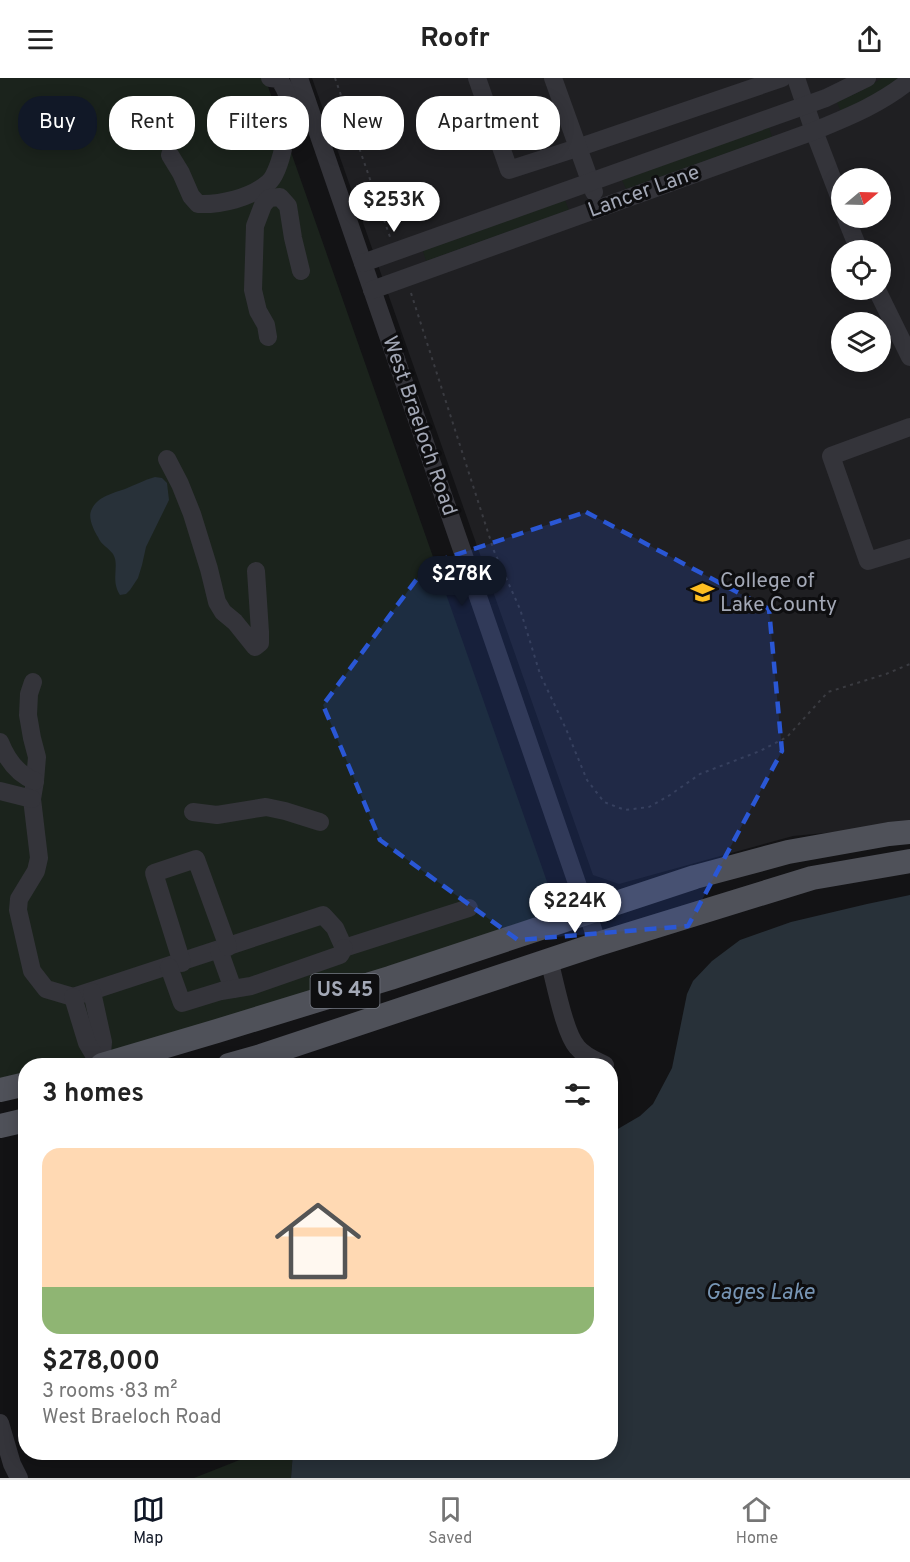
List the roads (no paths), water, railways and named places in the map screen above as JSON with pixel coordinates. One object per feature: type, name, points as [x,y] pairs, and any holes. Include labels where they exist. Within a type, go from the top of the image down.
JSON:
[{"type":"main road","name":"US 45","points":[[124,1058],[379,981],[695,877],[788,852],[910,832]]},
{"type":"main road","name":"US 45","points":[[254,1058],[598,944],[812,878],[910,861]]},
{"type":"main road","points":[[0,1090],[18,1086]]},
{"type":"main road","points":[[0,1126],[18,1122]]},
{"type":"street","points":[[170,155],[181,173],[190,196],[198,204],[211,204],[243,197],[269,183],[282,151],[289,118],[287,94],[279,79],[270,78]]},
{"type":"street","name":"West Braeloch Road","points":[[299,78],[598,944]]},
{"type":"street","points":[[477,78],[509,170],[782,78]]},
{"type":"street","points":[[553,78],[600,208]]},
{"type":"street","points":[[796,78],[831,175]]},
{"type":"street","name":"Lancer Lane","points":[[363,263],[826,98],[867,78]]},
{"type":"street","name":"Lancer Lane","points":[[372,290],[814,131],[860,113],[896,92],[910,80]]},
{"type":"street","points":[[268,337],[253,290],[253,272],[255,226],[262,205],[269,198],[280,197],[288,206],[301,271]]},
{"type":"street","points":[[882,300],[910,357]]},
{"type":"street","points":[[910,427],[831,456],[868,561],[910,548]]},
{"type":"street","points":[[167,459],[192,514],[217,602],[255,648],[260,643],[261,632],[256,571]]},
{"type":"street","points":[[33,682],[28,694],[28,715],[37,758],[34,790],[39,858],[36,871],[19,899],[18,910],[32,971],[46,989],[73,997],[92,992],[323,915],[335,928],[344,948]]},
{"type":"street","points":[[0,742],[15,768],[34,790]]},
{"type":"street","points":[[0,791],[34,790]]},
{"type":"street","points":[[193,812],[217,815],[266,807],[320,822]]},
{"type":"street","points":[[233,989],[196,859],[154,873],[182,1003],[221,991],[233,989],[251,986],[340,955],[344,948],[469,908]]},
{"type":"street","points":[[549,960],[566,1026],[582,1053],[591,1058]]},
{"type":"street","points":[[92,992],[104,1042],[102,1058]]},
{"type":"street","points":[[73,997],[87,1043],[97,1058]]},
{"type":"street","points":[[0,1423],[12,1464],[19,1478]]},
{"type":"water","points":[[155,477],[162,478],[167,483],[169,500],[146,547],[138,578],[126,594],[120,595],[116,584],[115,558],[101,542],[90,514],[93,506],[105,496]]},
{"type":"water","name":"Gages Lake","points":[[910,895],[910,1478],[291,1478],[292,1460],[618,1460],[618,1129],[640,1116],[653,1104],[672,1068],[687,994],[693,981],[712,961],[740,940],[791,922]]},
{"type":"place","name":"College of Lake County","points":[[702,593]]}]
